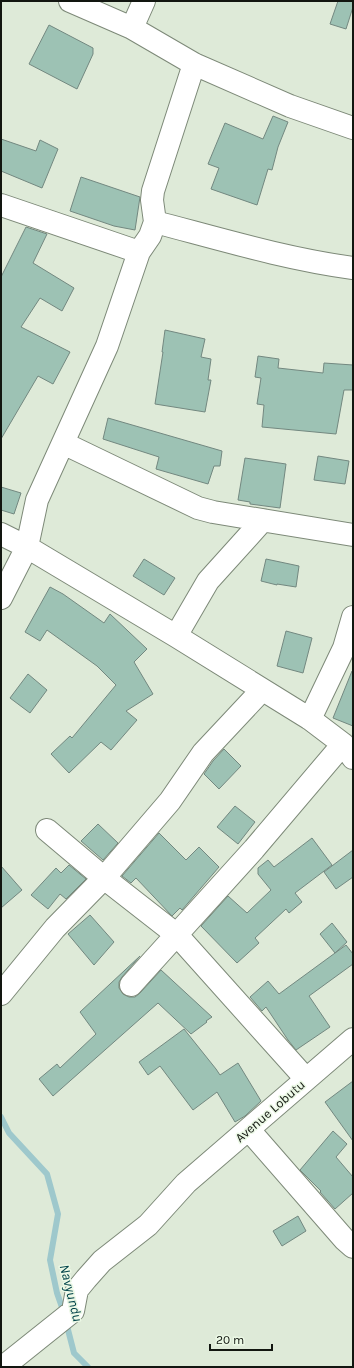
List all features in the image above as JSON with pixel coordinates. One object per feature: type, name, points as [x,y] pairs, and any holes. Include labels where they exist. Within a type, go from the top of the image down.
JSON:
[{"type":"street","points":[[70,1],[132,28],[194,64],[290,106],[353,128]]},
{"type":"street","points":[[132,28],[144,1]]},
{"type":"street","points":[[1,598],[27,547],[37,500],[107,346],[139,252],[150,236],[155,222],[152,200],[153,191],[194,64]]},
{"type":"street","points":[[1,205],[139,252]]},
{"type":"street","points":[[155,222],[251,247],[329,265],[353,268]]},
{"type":"street","points":[[63,443],[198,508],[213,512],[353,535]]},
{"type":"street","points":[[176,636],[208,581],[263,520]]},
{"type":"street","points":[[1,534],[27,547],[176,636],[310,719],[348,751],[254,848],[131,985]]},
{"type":"street","points":[[310,719],[344,648],[353,617]]},
{"type":"street","points":[[1,994],[55,928],[104,878],[170,801],[203,753],[262,690]]},
{"type":"street","points":[[47,830],[104,878],[177,934],[306,1079]]},
{"type":"street","name":"Avenue Lobutu","points":[[3,1367],[66,1317],[77,1290],[102,1261],[148,1225],[186,1183],[250,1130],[353,1039]]},
{"type":"street","points":[[250,1130],[345,1240],[353,1247]]},
{"type":"building","points":[[338,1],[353,1],[353,7],[346,29],[330,24]]},
{"type":"building","points":[[49,25],[93,48],[93,54],[77,89],[29,64]]},
{"type":"building","points":[[273,116],[288,122],[278,147],[272,170],[268,169],[257,205],[211,189],[219,168],[208,164],[225,123],[263,139]]},
{"type":"building","points":[[1,139],[36,151],[40,140],[58,149],[42,188],[1,171]]},
{"type":"building","points":[[81,177],[140,197],[135,230],[114,226],[70,211]]},
{"type":"building","points":[[26,227],[47,234],[33,263],[74,288],[62,311],[40,298],[21,327],[70,352],[53,384],[38,376],[1,439],[1,277]]},
{"type":"building","points":[[165,330],[205,339],[201,357],[211,359],[208,380],[211,380],[205,412],[155,404]]},
{"type":"building","points":[[258,356],[279,359],[278,368],[323,373],[324,363],[353,365],[353,390],[344,390],[336,434],[262,427],[264,405],[257,404],[261,378],[255,377]]},
{"type":"building","points":[[108,418],[222,451],[220,466],[214,466],[208,484],[156,469],[159,457],[103,439]]},
{"type":"building","points":[[318,456],[349,461],[345,484],[314,480]]},
{"type":"building","points":[[245,458],[286,464],[280,508],[250,504],[250,502],[238,500]]},
{"type":"building","points":[[1,487],[21,493],[14,514],[1,510]]},
{"type":"building","points":[[144,559],[175,578],[164,595],[133,576]]},
{"type":"building","points":[[266,559],[299,566],[296,587],[277,585],[261,581]]},
{"type":"building","points":[[50,587],[63,594],[104,623],[110,614],[147,649],[134,662],[153,694],[126,711],[137,720],[111,750],[101,742],[69,773],[51,754],[70,736],[72,738],[116,685],[97,666],[47,630],[40,641],[25,632]]},
{"type":"building","points":[[286,631],[312,638],[303,673],[277,666]]},
{"type":"building","points":[[353,671],[353,726],[333,718]]},
{"type":"building","points":[[28,674],[47,690],[30,713],[10,698]]},
{"type":"building","points":[[224,749],[241,766],[219,789],[204,774]]},
{"type":"building","points":[[235,806],[255,822],[238,844],[217,827]]},
{"type":"building","points":[[98,824],[118,843],[103,860],[81,841]]},
{"type":"building","points":[[159,833],[186,860],[199,847],[219,867],[182,910],[180,908],[172,916],[136,878],[131,883],[122,876]]},
{"type":"building","points":[[312,838],[332,865],[295,893],[302,902],[289,913],[286,909],[255,938],[259,943],[237,963],[201,926],[228,896],[247,913],[271,890],[258,874],[258,868],[268,860],[274,867]]},
{"type":"building","points":[[353,850],[353,877],[336,889],[324,872]]},
{"type":"building","points":[[69,865],[86,879],[66,899],[60,894],[48,909],[31,895],[56,868],[61,873]]},
{"type":"building","points":[[1,866],[22,890],[1,908]]},
{"type":"building","points":[[90,915],[114,942],[94,965],[68,934]]},
{"type":"building","points":[[332,923],[347,942],[335,953],[320,934]]},
{"type":"building","points":[[346,945],[353,954],[353,964],[309,996],[330,1027],[296,1050],[266,1007],[262,1011],[250,997],[268,981],[279,994]]},
{"type":"building","points":[[140,956],[119,982],[119,988],[123,994],[129,997],[135,997],[161,970],[212,1017],[191,1034],[158,1003],[53,1096],[39,1079],[57,1064],[60,1068],[96,1034],[80,1012]]},
{"type":"building","points":[[184,1029],[220,1075],[238,1063],[261,1101],[245,1116],[235,1122],[217,1092],[193,1110],[160,1066],[148,1075],[139,1062]]},
{"type":"building","points":[[353,1081],[353,1141],[325,1102]]},
{"type":"building","points":[[333,1131],[347,1144],[336,1157],[353,1177],[353,1193],[335,1209],[320,1192],[321,1191],[300,1170]]},
{"type":"building","points":[[298,1216],[306,1231],[282,1246],[273,1231]]},
{"type":"waterway","name":"Navyundu","points":[[1,1117],[9,1133],[47,1174],[58,1214],[50,1260],[57,1293],[64,1313]]},
{"type":"waterway","name":"Navyundu","points":[[66,1322],[74,1353],[88,1367]]}]
